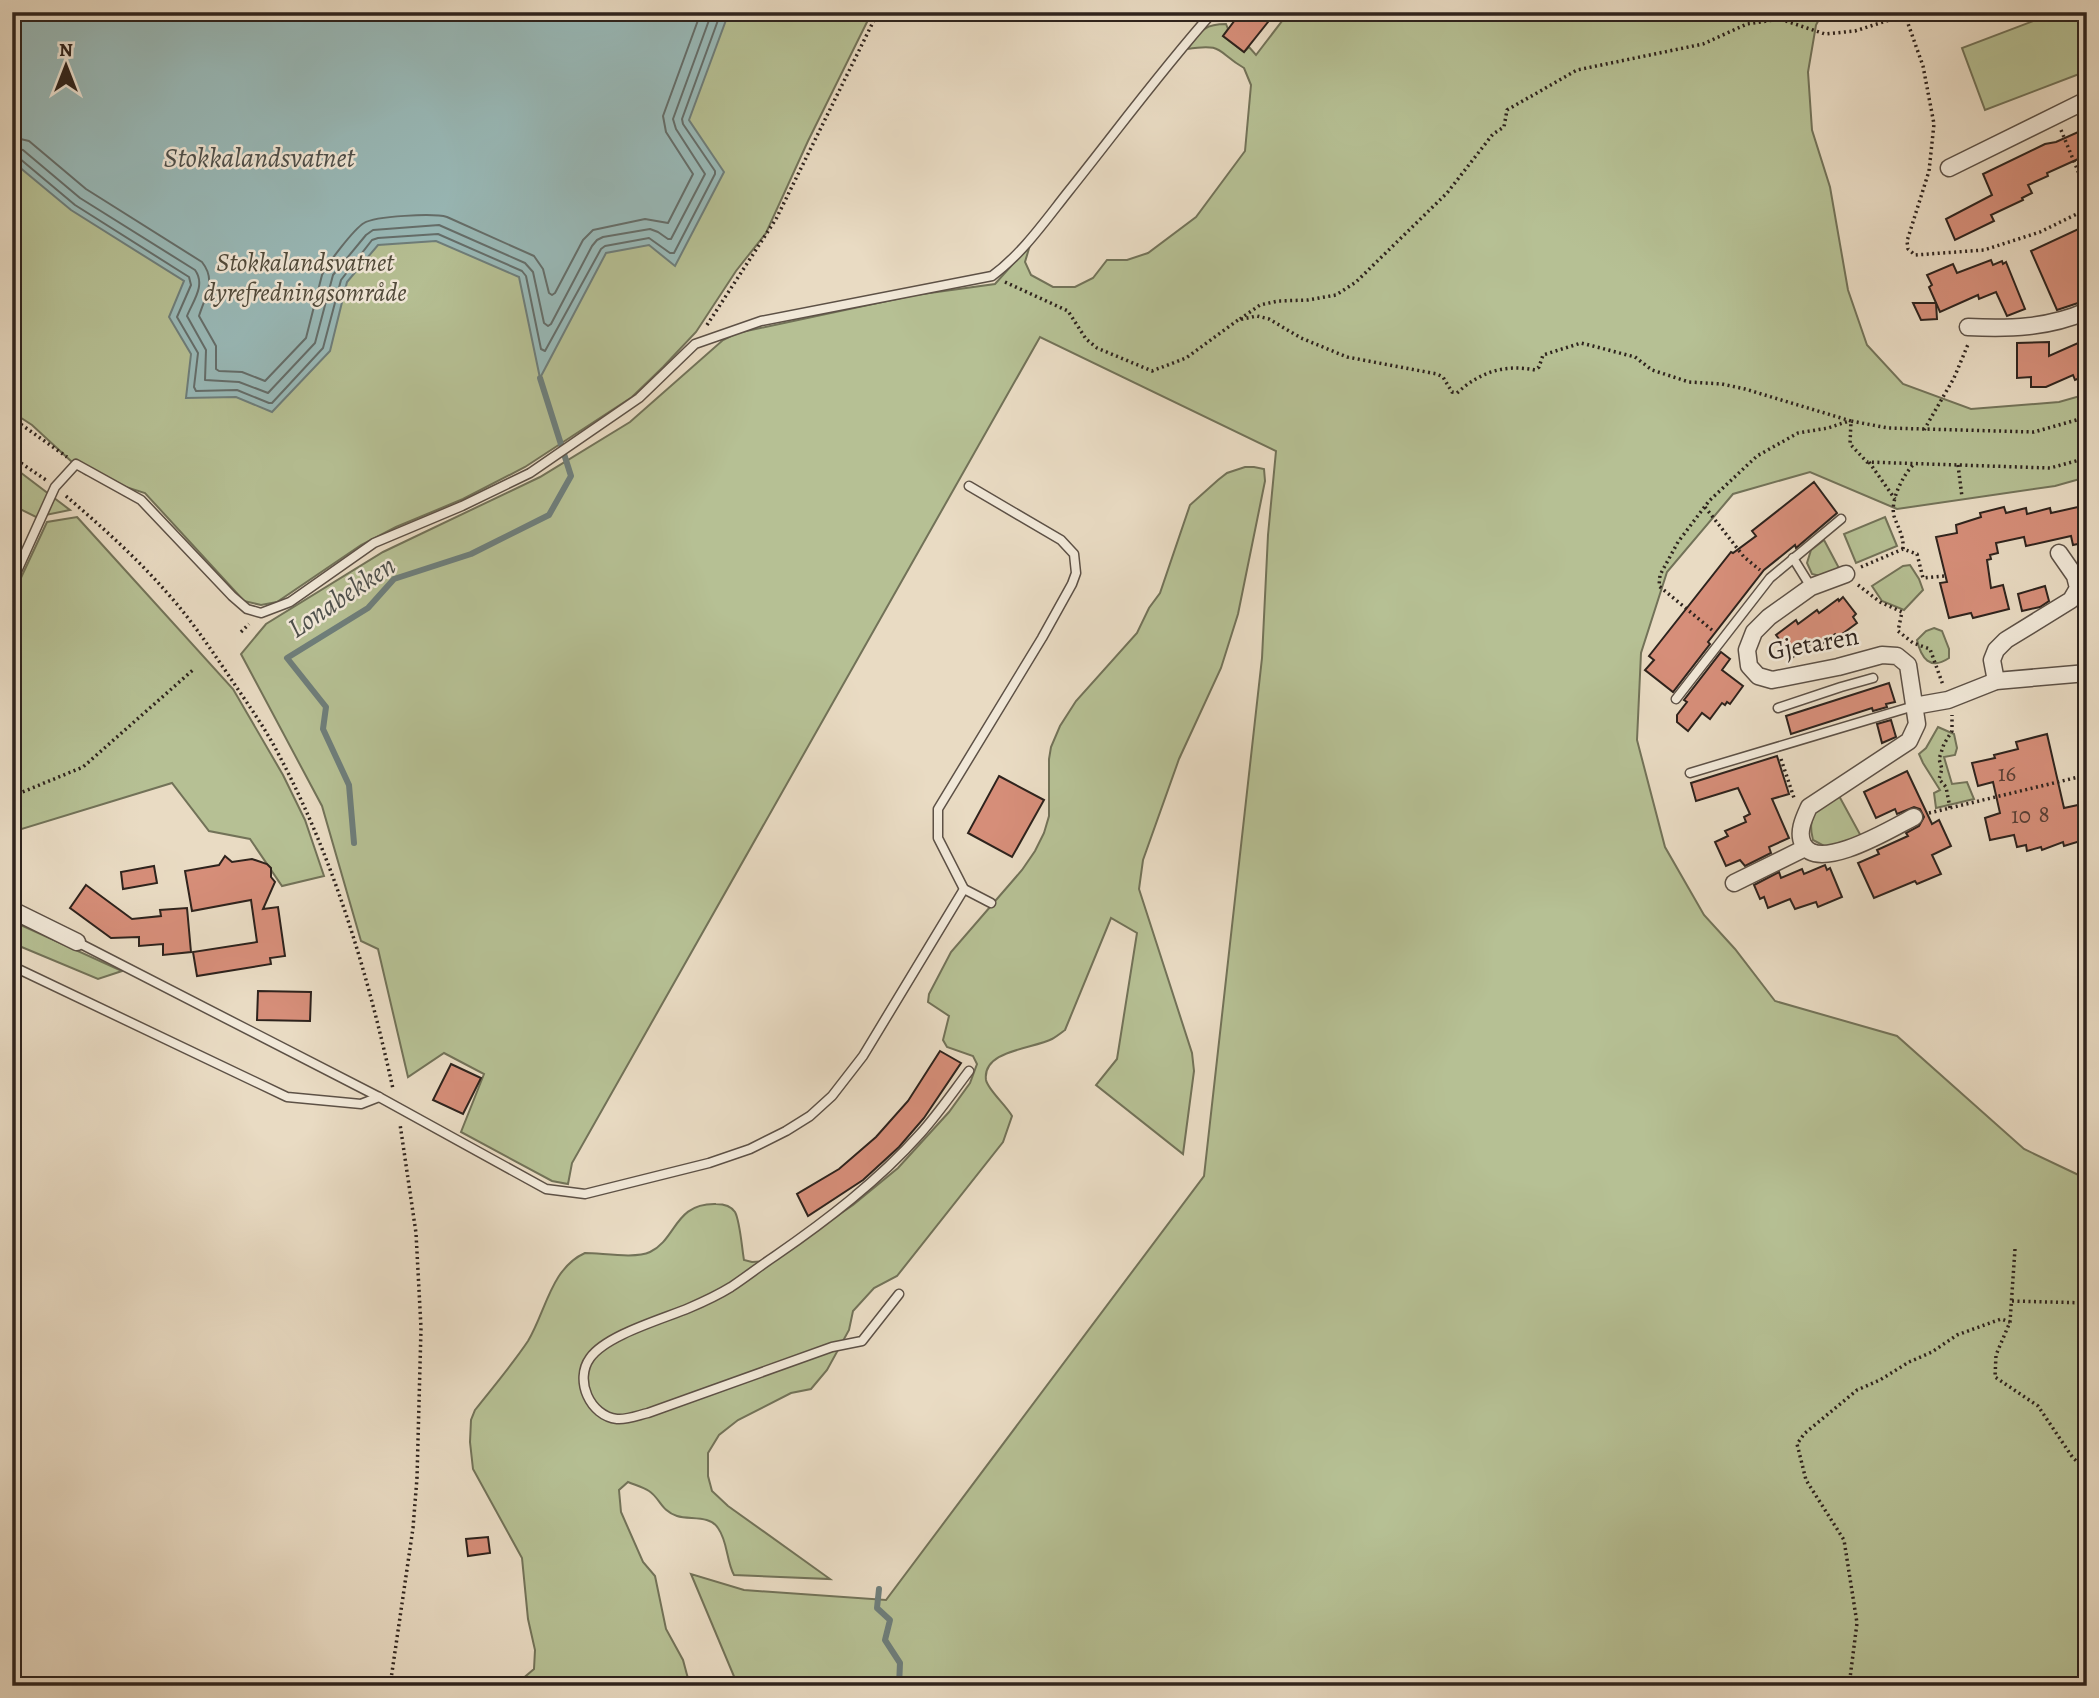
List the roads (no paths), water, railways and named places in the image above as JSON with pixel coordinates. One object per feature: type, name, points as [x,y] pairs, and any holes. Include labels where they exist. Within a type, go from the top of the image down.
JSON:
[{"type":"street","points":[[1949,168],[2087,100]]},
{"type":"street","points":[[1972,327],[2013,329],[2068,319],[2087,310]]},
{"type":"street","points":[[1996,681],[1992,660],[1996,650],[2006,640],[2071,600],[2082,587],[2059,553]]},
{"type":"street","name":"Gjetaren","points":[[1805,848],[1801,840],[1802,822],[1810,807],[1909,741],[1917,723],[1908,665],[1897,656],[1882,655],[1773,680],[1758,676],[1749,666],[1746,650],[1754,632],[1769,617],[1811,587],[1846,574]]},
{"type":"street","points":[[1914,706],[1948,700],[1996,681],[2087,673]]},
{"type":"street","points":[[1734,883],[1805,848],[1813,853],[1827,854],[1851,848],[1914,817]]},
{"type":"street","points":[[12,910],[78,942]]},
{"type":"lane","points":[[12,582],[55,487],[76,464],[141,500],[232,596],[247,609],[261,613],[290,601],[374,543],[463,506],[530,473],[639,398],[695,344],[761,321],[992,276],[1006,266],[1051,213],[1184,44],[1213,12]]},
{"type":"lane","points":[[969,486],[1061,540],[1074,554],[1076,573],[1042,638],[938,808],[938,838],[964,890],[991,903]]},
{"type":"lane","points":[[1676,699],[1770,578],[1841,519]]},
{"type":"lane","points":[[1793,558],[1811,587]]},
{"type":"lane","points":[[1838,667],[1841,687]]},
{"type":"lane","points":[[1779,708],[1873,678]]},
{"type":"lane","points":[[1690,773],[1914,706]]},
{"type":"lane","points":[[78,942],[379,1097],[546,1189],[585,1194],[709,1163],[750,1149],[810,1116],[846,1079],[863,1056],[964,890]]},
{"type":"lane","points":[[12,965],[288,1097],[361,1104],[379,1097]]},
{"type":"lane","points":[[899,1294],[862,1341],[832,1347],[648,1413],[619,1419],[609,1417],[599,1412],[587,1395],[584,1374],[591,1356],[598,1350],[629,1332],[690,1308],[731,1287],[807,1233],[887,1169],[922,1132],[969,1071]]},
{"type":"water","name":"Stokkalandsvatnet","points":[[12,12],[729,12],[689,120],[724,172],[675,266],[649,245],[606,253],[540,378],[519,277],[436,241],[378,245],[347,282],[330,351],[272,412],[236,397],[186,398],[191,354],[169,317],[184,281],[71,210],[12,161]]},
{"type":"waterway","name":"Lonabekken","points":[[354,843],[349,785],[323,729],[326,707],[287,658],[368,608],[394,579],[471,554],[549,515],[571,476],[540,378]]},
{"type":"waterway","name":"Lonabekken","points":[[879,1589],[877,1608],[890,1620],[885,1640],[900,1663],[899,1686]]},
{"type":"park label","name":"Stokkalandsvatnet dyrefredningsområde","points":[[305,277]]}]
